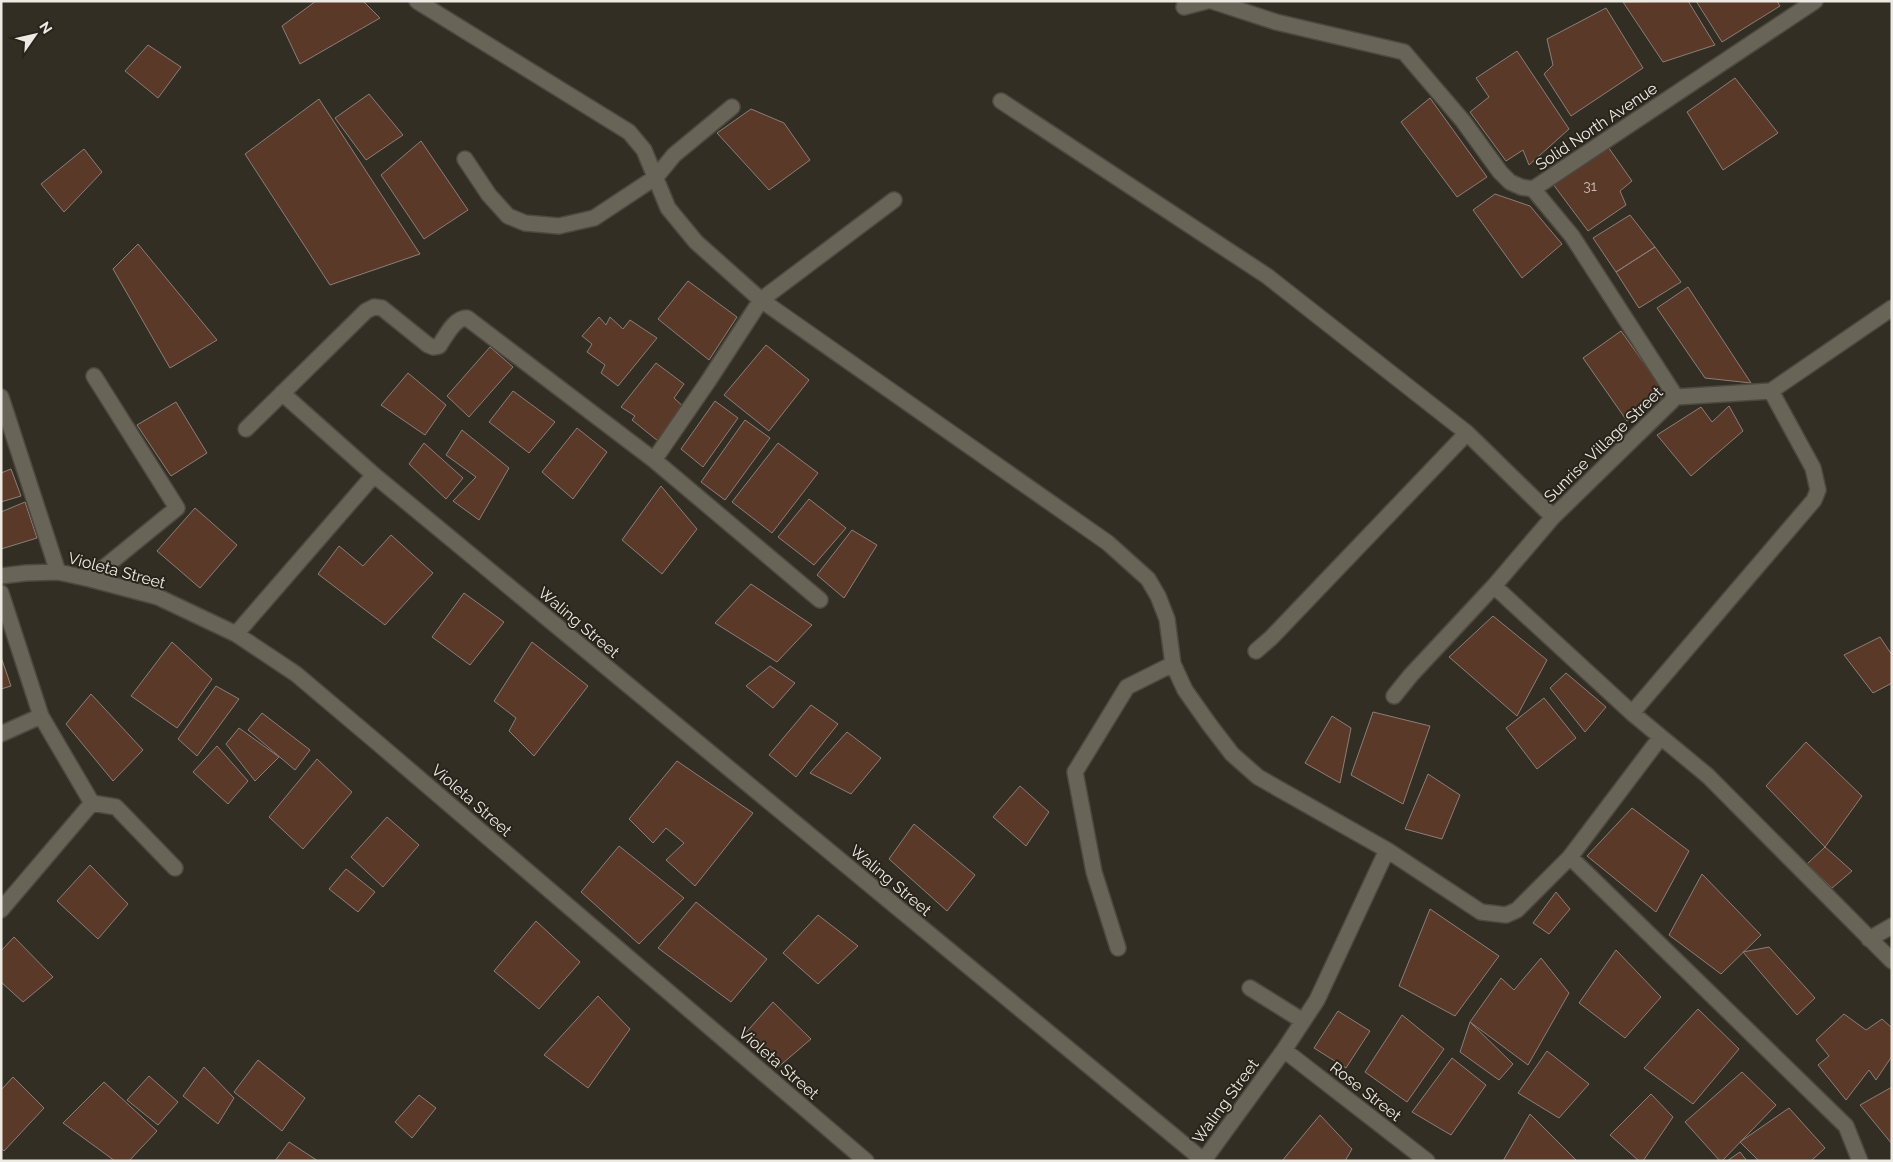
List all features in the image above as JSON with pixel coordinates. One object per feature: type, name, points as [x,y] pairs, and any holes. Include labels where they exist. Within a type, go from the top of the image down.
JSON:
[{"type":"street","points":[[417,1],[628,132],[644,150],[668,208],[696,242],[761,300],[1108,543],[1148,579],[1158,596],[1166,618],[1173,664],[1185,690],[1232,754],[1258,777],[1387,850],[1480,912],[1506,914],[1517,910],[1570,857],[1660,738]]},
{"type":"street","points":[[1184,7],[1207,1]]},
{"type":"street","points":[[1212,1],[1276,22],[1404,52],[1463,121],[1500,172],[1510,182],[1521,188],[1532,189]]},
{"type":"street","name":"Solid North Avenue","points":[[1676,397],[1572,236],[1532,189],[1815,1]]},
{"type":"street","points":[[1001,101],[1268,276],[1467,433],[1553,517]]},
{"type":"street","points":[[465,158],[488,195],[508,216],[525,223],[559,226],[594,218],[656,177],[674,155],[732,107]]},
{"type":"street","points":[[654,460],[761,300],[894,200]]},
{"type":"street","points":[[246,429],[366,311],[382,308],[428,346],[433,347],[439,346],[456,322],[467,318],[654,460],[820,600]]},
{"type":"street","points":[[1632,714],[1814,500],[1818,490],[1813,468],[1771,391],[1892,308]]},
{"type":"street","points":[[90,579],[177,508],[94,376]]},
{"type":"street","name":"Sunrise Village Street","points":[[1394,696],[1411,674],[1494,586],[1553,517],[1676,397],[1771,391]]},
{"type":"street","name":"Waling Street","points":[[282,393],[374,475],[1204,1161],[1284,1050],[1317,1000],[1387,850]]},
{"type":"street","points":[[1,397],[58,572]]},
{"type":"street","points":[[1256,651],[1271,638],[1467,433]]},
{"type":"street","points":[[236,634],[374,475]]},
{"type":"street","name":"Violeta Street","points":[[1,576],[58,572],[158,597],[236,634],[296,674],[866,1161]]},
{"type":"street","points":[[1494,586],[1632,714],[1708,776],[1892,961]]},
{"type":"street","points":[[1,593],[41,716],[92,803]]},
{"type":"street","points":[[1118,948],[1094,872],[1076,772],[1127,687],[1173,664]]},
{"type":"street","points":[[1,734],[41,716]]},
{"type":"street","points":[[92,803],[116,807],[175,868]]},
{"type":"street","points":[[1,910],[92,803]]},
{"type":"street","points":[[1570,857],[1846,1126],[1860,1161]]},
{"type":"street","points":[[1869,939],[1892,926]]},
{"type":"street","points":[[1250,988],[1303,1021]]},
{"type":"street","name":"Rose Street","points":[[1284,1050],[1428,1161]]},
{"type":"building","points":[[316,1],[363,1],[380,18],[300,64],[282,26]]},
{"type":"building","points":[[1688,1],[1715,45],[1663,62],[1623,2]]},
{"type":"building","points":[[1696,1],[1777,1],[1780,6],[1722,42]]},
{"type":"building","points":[[1606,8],[1643,68],[1571,116],[1544,74],[1553,65],[1547,39]]},
{"type":"building","points":[[148,45],[181,67],[158,98],[125,71]]},
{"type":"building","points":[[1517,51],[1569,129],[1529,165],[1523,150],[1506,161],[1470,112],[1489,97],[1476,78]]},
{"type":"building","points":[[1735,78],[1778,133],[1723,170],[1687,112]]},
{"type":"building","points":[[369,94],[403,135],[366,160],[335,118]]},
{"type":"building","points":[[1430,98],[1487,177],[1457,197],[1401,122]]},
{"type":"building","points":[[319,99],[420,254],[330,285],[245,154]]},
{"type":"building","points":[[751,109],[784,123],[810,160],[769,190],[717,133]]},
{"type":"building","points":[[421,141],[468,210],[424,239],[381,175]]},
{"type":"building","points":[[1606,144],[1632,181],[1620,191],[1626,205],[1588,231],[1550,180]]},
{"type":"building","points":[[84,149],[102,172],[64,212],[41,184]]},
{"type":"building","points":[[1495,194],[1530,206],[1562,244],[1522,278],[1473,210]]},
{"type":"building","points":[[1630,215],[1655,247],[1616,272],[1593,238]]},
{"type":"building","points":[[138,244],[217,340],[170,368],[113,269]]},
{"type":"building","points":[[1655,247],[1681,282],[1639,308],[1616,272]]},
{"type":"building","points":[[688,281],[737,317],[709,360],[658,319]]},
{"type":"building","points":[[1688,287],[1751,383],[1705,378],[1657,308]]},
{"type":"building","points":[[599,317],[606,325],[610,317],[623,329],[630,320],[657,338],[618,386],[601,373],[605,365],[587,352],[592,344],[582,336]]},
{"type":"building","points":[[1621,331],[1666,394],[1627,421],[1583,358]]},
{"type":"building","points":[[766,345],[809,380],[769,431],[724,395]]},
{"type":"building","points":[[490,347],[513,367],[469,417],[447,396]]},
{"type":"building","points":[[656,363],[684,384],[674,398],[686,409],[658,441],[632,420],[635,416],[621,407]]},
{"type":"building","points":[[408,373],[446,405],[425,435],[381,405]]},
{"type":"building","points":[[513,391],[555,422],[529,453],[489,422]]},
{"type":"building","points":[[715,401],[738,418],[703,467],[681,449]]},
{"type":"building","points":[[176,402],[207,453],[171,476],[137,425]]},
{"type":"building","points":[[1729,406],[1743,431],[1691,476],[1657,435],[1701,407],[1712,422]]},
{"type":"building","points":[[745,420],[770,438],[725,500],[701,482]]},
{"type":"building","points":[[577,428],[607,452],[573,499],[542,472]]},
{"type":"building","points":[[462,430],[509,468],[479,520],[453,501],[476,477],[446,455]]},
{"type":"building","points":[[424,443],[463,478],[446,499],[409,464]]},
{"type":"building","points":[[778,443],[818,473],[772,533],[732,502]]},
{"type":"building","points":[[11,469],[21,496],[1,502],[1,473]]},
{"type":"building","points":[[661,486],[697,529],[662,574],[622,540]]},
{"type":"building","points":[[809,499],[846,528],[814,565],[778,537]]},
{"type":"building","points":[[25,502],[37,538],[1,549],[1,512]]},
{"type":"building","points":[[195,508],[237,545],[200,588],[157,551]]},
{"type":"building","points":[[852,530],[877,545],[844,598],[817,575]]},
{"type":"building","points":[[391,535],[433,573],[385,625],[318,574],[339,546],[363,566]]},
{"type":"building","points":[[751,584],[812,625],[777,662],[715,623]]},
{"type":"building","points":[[464,593],[504,622],[470,665],[432,637]]},
{"type":"building","points":[[1493,616],[1547,660],[1517,716],[1449,657]]},
{"type":"building","points":[[1880,637],[1892,655],[1892,683],[1873,693],[1844,655]]},
{"type":"building","points":[[172,642],[212,679],[177,728],[131,696]]},
{"type":"building","points":[[532,642],[588,686],[534,756],[509,731],[516,718],[494,701]]},
{"type":"building","points":[[1,657],[11,686],[1,689]]},
{"type":"building","points":[[770,666],[795,683],[773,708],[746,686]]},
{"type":"building","points":[[1566,673],[1606,707],[1585,732],[1550,688]]},
{"type":"building","points":[[216,686],[239,699],[197,756],[178,739]]},
{"type":"building","points":[[91,694],[143,750],[113,781],[66,724]]},
{"type":"building","points":[[1544,698],[1576,738],[1537,769],[1506,728]]},
{"type":"building","points":[[811,705],[838,724],[796,777],[769,755]]},
{"type":"building","points":[[1373,712],[1430,726],[1403,804],[1351,775]]},
{"type":"building","points":[[262,713],[310,750],[295,770],[248,730]]},
{"type":"building","points":[[1332,716],[1351,728],[1340,783],[1305,763]]},
{"type":"building","points":[[239,728],[279,757],[255,781],[226,744]]},
{"type":"building","points":[[847,732],[881,758],[851,794],[810,773]]},
{"type":"building","points":[[1806,742],[1862,796],[1825,847],[1766,786]]},
{"type":"building","points":[[217,746],[248,781],[228,804],[193,772]]},
{"type":"building","points":[[317,759],[352,792],[303,849],[269,817]]},
{"type":"building","points":[[677,761],[753,813],[695,886],[666,860],[684,843],[666,828],[653,843],[629,819]]},
{"type":"building","points":[[1428,774],[1460,795],[1442,839],[1405,829]]},
{"type":"building","points":[[1020,786],[1049,812],[1026,846],[993,817]]},
{"type":"building","points":[[1632,808],[1689,851],[1656,912],[1587,856]]},
{"type":"building","points":[[387,817],[419,845],[383,887],[351,857]]},
{"type":"building","points":[[914,824],[975,875],[947,911],[889,859]]},
{"type":"building","points":[[619,846],[684,898],[639,944],[581,892]]},
{"type":"building","points":[[1825,847],[1852,871],[1832,888],[1807,864]]},
{"type":"building","points":[[90,865],[128,904],[98,939],[57,901]]},
{"type":"building","points":[[346,869],[375,892],[358,912],[329,889]]},
{"type":"building","points":[[1702,874],[1761,935],[1721,974],[1669,935]]},
{"type":"building","points":[[1556,892],[1570,909],[1549,934],[1533,923]]},
{"type":"building","points":[[696,902],[767,959],[731,1002],[658,948]]},
{"type":"building","points":[[1430,909],[1499,956],[1455,1016],[1399,986]]},
{"type":"building","points":[[818,915],[858,946],[818,984],[783,953]]},
{"type":"building","points":[[536,921],[580,962],[539,1009],[494,971]]},
{"type":"building","points":[[14,937],[53,977],[23,1002],[1,982],[1,951]]},
{"type":"building","points":[[1769,947],[1815,998],[1797,1015],[1743,952]]},
{"type":"building","points":[[1616,950],[1661,997],[1625,1038],[1579,1003]]},
{"type":"building","points":[[1541,958],[1569,993],[1528,1065],[1470,1022],[1501,978],[1514,990]]},
{"type":"building","points":[[598,996],[630,1029],[588,1088],[544,1055]]},
{"type":"building","points":[[773,1002],[811,1039],[776,1069],[743,1036]]},
{"type":"building","points":[[1698,1009],[1739,1049],[1693,1104],[1644,1068]]},
{"type":"building","points":[[1338,1011],[1370,1031],[1346,1068],[1314,1048]]},
{"type":"building","points":[[1844,1014],[1866,1030],[1882,1019],[1892,1028],[1892,1056],[1876,1080],[1869,1070],[1846,1100],[1818,1065],[1829,1056],[1816,1040]]},
{"type":"building","points":[[1402,1015],[1444,1049],[1407,1102],[1365,1072]]},
{"type":"building","points":[[1470,1022],[1513,1064],[1499,1080],[1460,1052]]},
{"type":"building","points":[[1547,1051],[1589,1084],[1559,1118],[1518,1093]]},
{"type":"building","points":[[1452,1058],[1486,1085],[1451,1135],[1412,1112]]},
{"type":"building","points":[[258,1060],[305,1098],[282,1131],[234,1092]]},
{"type":"building","points":[[204,1067],[234,1098],[218,1124],[183,1096]]},
{"type":"building","points":[[1742,1072],[1776,1105],[1720,1161],[1685,1122]]},
{"type":"building","points":[[149,1076],[178,1102],[158,1125],[127,1100]]},
{"type":"building","points":[[13,1077],[44,1108],[4,1151],[1,1148],[1,1090]]},
{"type":"building","points":[[104,1082],[157,1131],[129,1161],[115,1161],[63,1123]]},
{"type":"building","points":[[1892,1087],[1892,1144],[1860,1105]]},
{"type":"building","points":[[1651,1094],[1673,1117],[1643,1161],[1639,1161],[1610,1135]]},
{"type":"building","points":[[419,1095],[436,1108],[412,1138],[395,1122]]},
{"type":"building","points":[[1789,1108],[1825,1148],[1811,1161],[1759,1161],[1740,1142]]},
{"type":"building","points":[[1530,1114],[1576,1160],[1575,1161],[1503,1161]]},
{"type":"building","points":[[1320,1115],[1352,1149],[1345,1161],[1282,1161]]},
{"type":"building","points":[[289,1142],[318,1161],[275,1161]]},
{"type":"building","points":[[1740,1152],[1747,1161],[1727,1161]]}]
